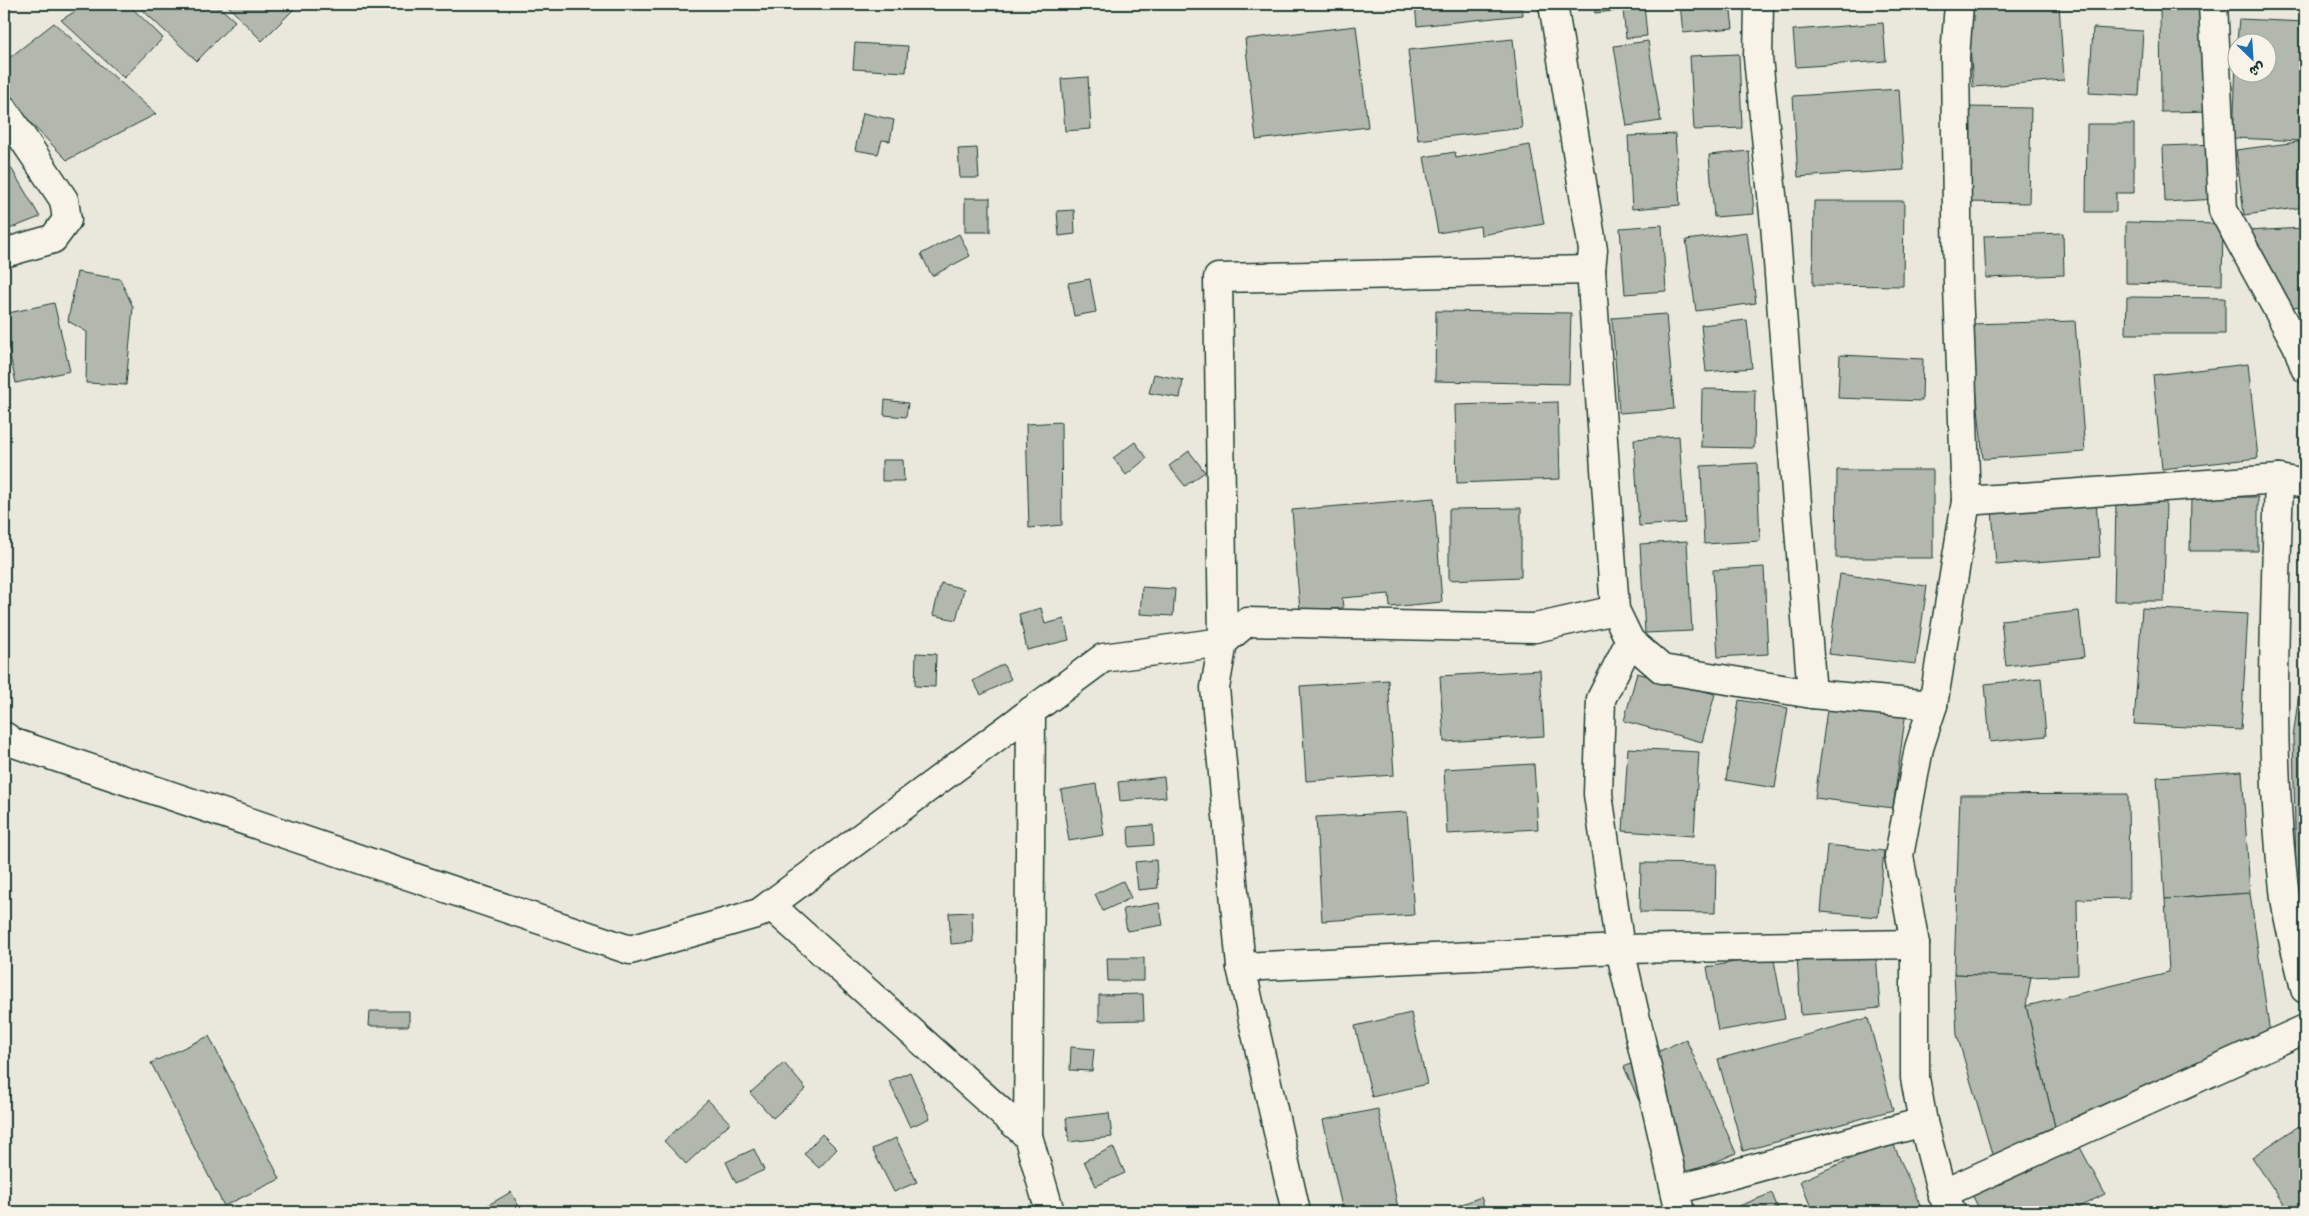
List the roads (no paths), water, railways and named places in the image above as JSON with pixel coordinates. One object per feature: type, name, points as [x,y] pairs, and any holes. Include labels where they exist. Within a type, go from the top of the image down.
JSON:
[{"type":"street","points":[[1553,4],[1593,250],[1591,270],[1615,610],[1630,641],[1662,669],[1812,694],[1933,706]]},
{"type":"street","points":[[1758,4],[1758,58],[1775,224],[1812,694]]},
{"type":"street","points":[[1959,4],[1955,57],[1958,287],[1966,501],[1933,706],[1919,748],[1899,856],[1915,944],[1915,1078],[1923,1122],[1947,1203],[2305,1029]]},
{"type":"street","points":[[2212,4],[2223,210],[2303,352]]},
{"type":"street","points":[[4,110],[64,200],[67,220],[52,238],[4,254]]},
{"type":"street","points":[[1296,1212],[1241,967],[1215,688],[1224,642],[1218,278],[1591,270]]},
{"type":"street","points":[[1966,501],[2279,479],[2305,484]]},
{"type":"street","points":[[2279,479],[2274,667],[2274,748],[2284,890],[2305,989]]},
{"type":"street","points":[[4,736],[24,746],[630,950],[759,913],[1103,658],[1224,642],[1246,622],[1535,628],[1615,610]]},
{"type":"street","points":[[1630,641],[1601,699],[1598,794],[1620,949],[1678,1201],[1923,1122]]},
{"type":"street","points":[[1031,711],[1028,1136],[1050,1212]]},
{"type":"street","points":[[770,905],[1028,1136]]},
{"type":"street","points":[[1241,967],[1620,949],[1915,944]]}]
